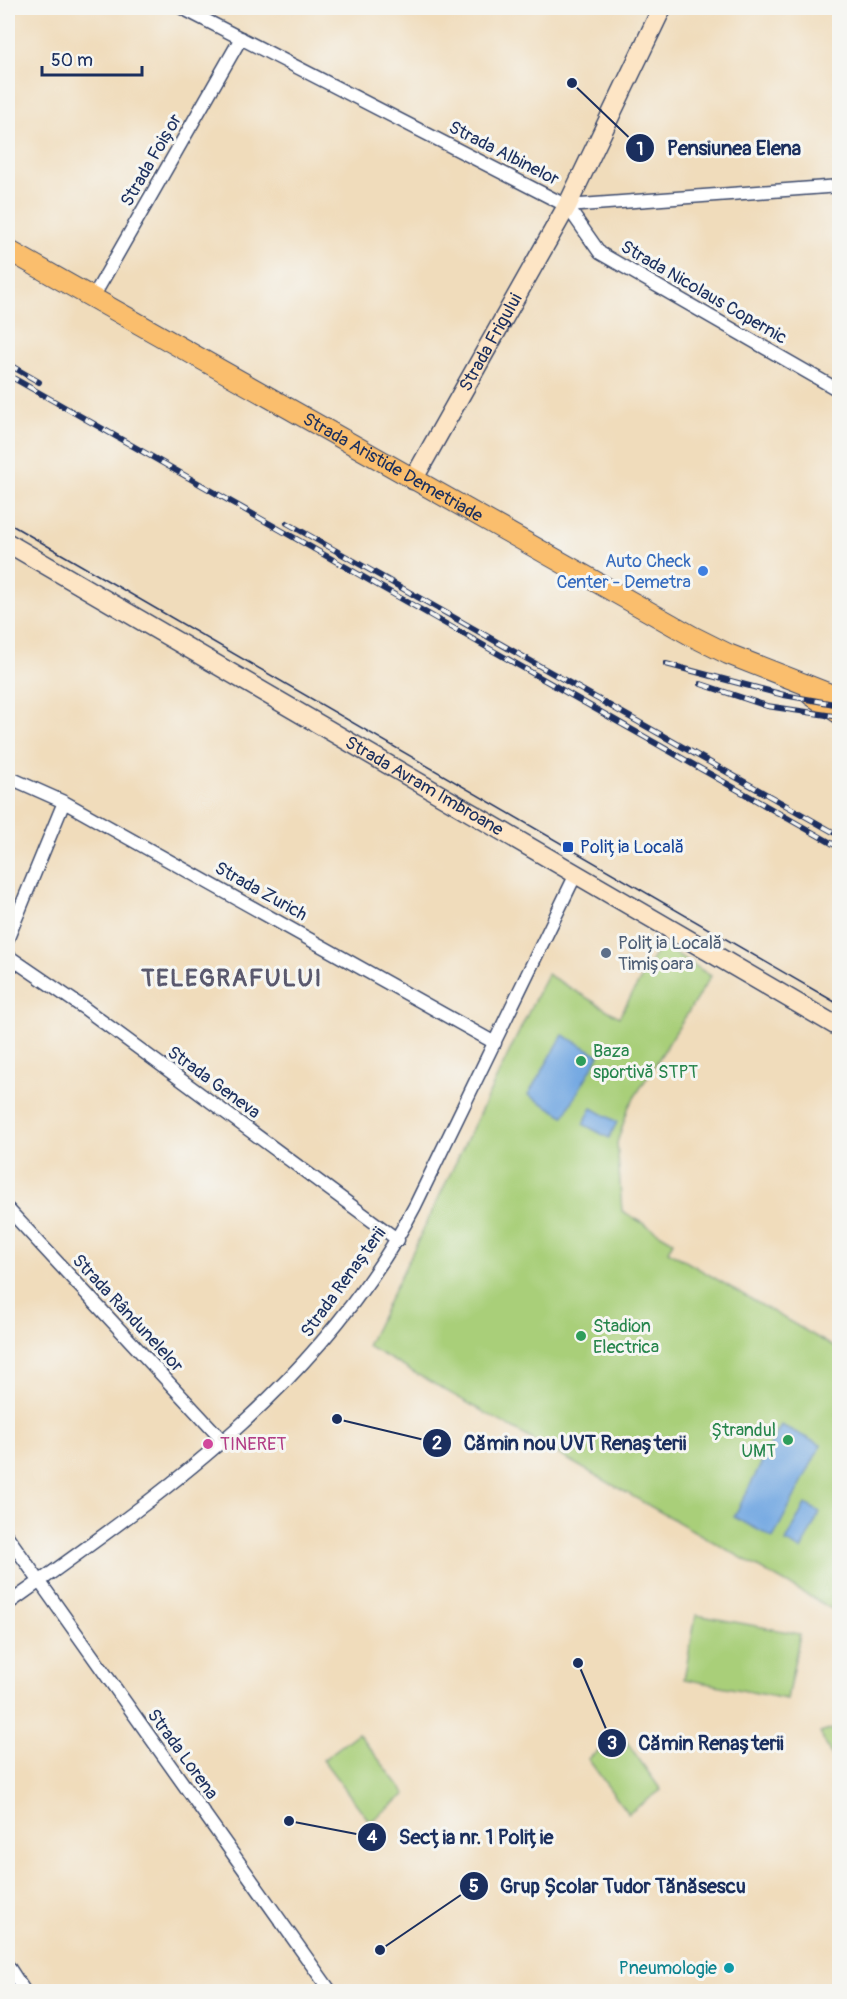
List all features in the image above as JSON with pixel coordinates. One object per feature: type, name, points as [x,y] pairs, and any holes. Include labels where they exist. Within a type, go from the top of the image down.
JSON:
[{"type":"main road","name":"Strada Aristide Demetriade","points":[[8,250],[692,636],[784,677],[840,698]]},
{"type":"main road","name":"Strada Aristide Demetriade","points":[[784,677],[840,714]]},
{"type":"street","name":"Strada Albinelor","points":[[182,8],[567,206],[840,186]]},
{"type":"street","name":"Strada Frigului","points":[[414,480],[567,206],[662,8]]},
{"type":"street","name":"Strada Foișor","points":[[92,298],[241,38]]},
{"type":"street","name":"Strada Nicolaus Copernic","points":[[567,206],[600,253],[840,391]]},
{"type":"street","name":"Strada Avram Imbroane","points":[[8,543],[575,876],[840,1028]]},
{"type":"street","name":"Strada Zurich","points":[[8,777],[64,802],[495,1043]]},
{"type":"street","points":[[8,938],[64,802]]},
{"type":"street","name":"Strada Renașterii","points":[[8,1604],[134,1513],[223,1441],[291,1379],[338,1324],[398,1240],[575,876]]},
{"type":"street","name":"Strada Geneva","points":[[8,956],[84,1008],[398,1240]]},
{"type":"street","name":"Strada Rândunelelor","points":[[8,1209],[223,1441]]},
{"type":"street","name":"Strada Lorena","points":[[8,1537],[331,1992]]},
{"type":"street","points":[[8,1966],[25,1992]]},
{"type":"green space","name":"Stadion Electrica","points":[[661,944],[711,976],[629,1106],[617,1143],[622,1211],[673,1241],[668,1251],[839,1350],[839,1613],[367,1346],[547,974],[619,1017]]},
{"type":"green space","points":[[696,1615],[800,1634],[787,1699],[684,1679]]},
{"type":"green space","points":[[840,1727],[839,1771],[820,1733]]},
{"type":"green space","points":[[358,1733],[406,1794],[370,1822],[323,1760]]},
{"type":"green space","points":[[621,1734],[661,1790],[628,1814],[588,1759]]},
{"type":"water","points":[[563,1035],[599,1055],[564,1116],[528,1095]]},
{"type":"water","points":[[592,1108],[617,1122],[609,1138],[583,1124]]},
{"type":"water","points":[[781,1425],[821,1445],[773,1538],[734,1517]]},
{"type":"water","points":[[805,1504],[820,1512],[801,1550],[786,1542]]},
{"type":"tram line","points":[[8,523],[840,1005]]},
{"type":"railway","points":[[8,364],[39,382]]},
{"type":"railway","points":[[8,375],[840,848]]},
{"type":"railway","points":[[287,523],[840,836]]},
{"type":"railway","points":[[666,664],[784,695],[840,705]]},
{"type":"railway","points":[[701,684],[767,706],[840,717]]},
{"type":"place","name":"Pensiunea Elena","points":[[572,83]]},
{"type":"place","name":"Auto Check Center - Demetra","points":[[703,571]]},
{"type":"place","name":"Poliția Locală","points":[[568,847]]},
{"type":"place","name":"Poliția Locală Timișoara","points":[[606,953]]},
{"type":"place","name":"Baza sportivă STPT","points":[[581,1061]]},
{"type":"place","name":"Stadion Electrica","points":[[581,1336]]},
{"type":"place","name":"Cămin nou UVT Renașterii","points":[[337,1419]]},
{"type":"place","name":"Ștrandul UMT","points":[[788,1440]]},
{"type":"place","name":"TINERET","points":[[208,1444]]},
{"type":"place","name":"Cămin Renașterii","points":[[578,1663]]},
{"type":"place","name":"Secția nr. 1 Poliție","points":[[289,1821]]},
{"type":"place","name":"Grup Școlar Tudor Tănăsescu","points":[[380,1950]]},
{"type":"place","name":"Pneumologie","points":[[729,1968]]},
{"type":"district","name":"TELEGRAFULUI","points":[[232,978]]}]
